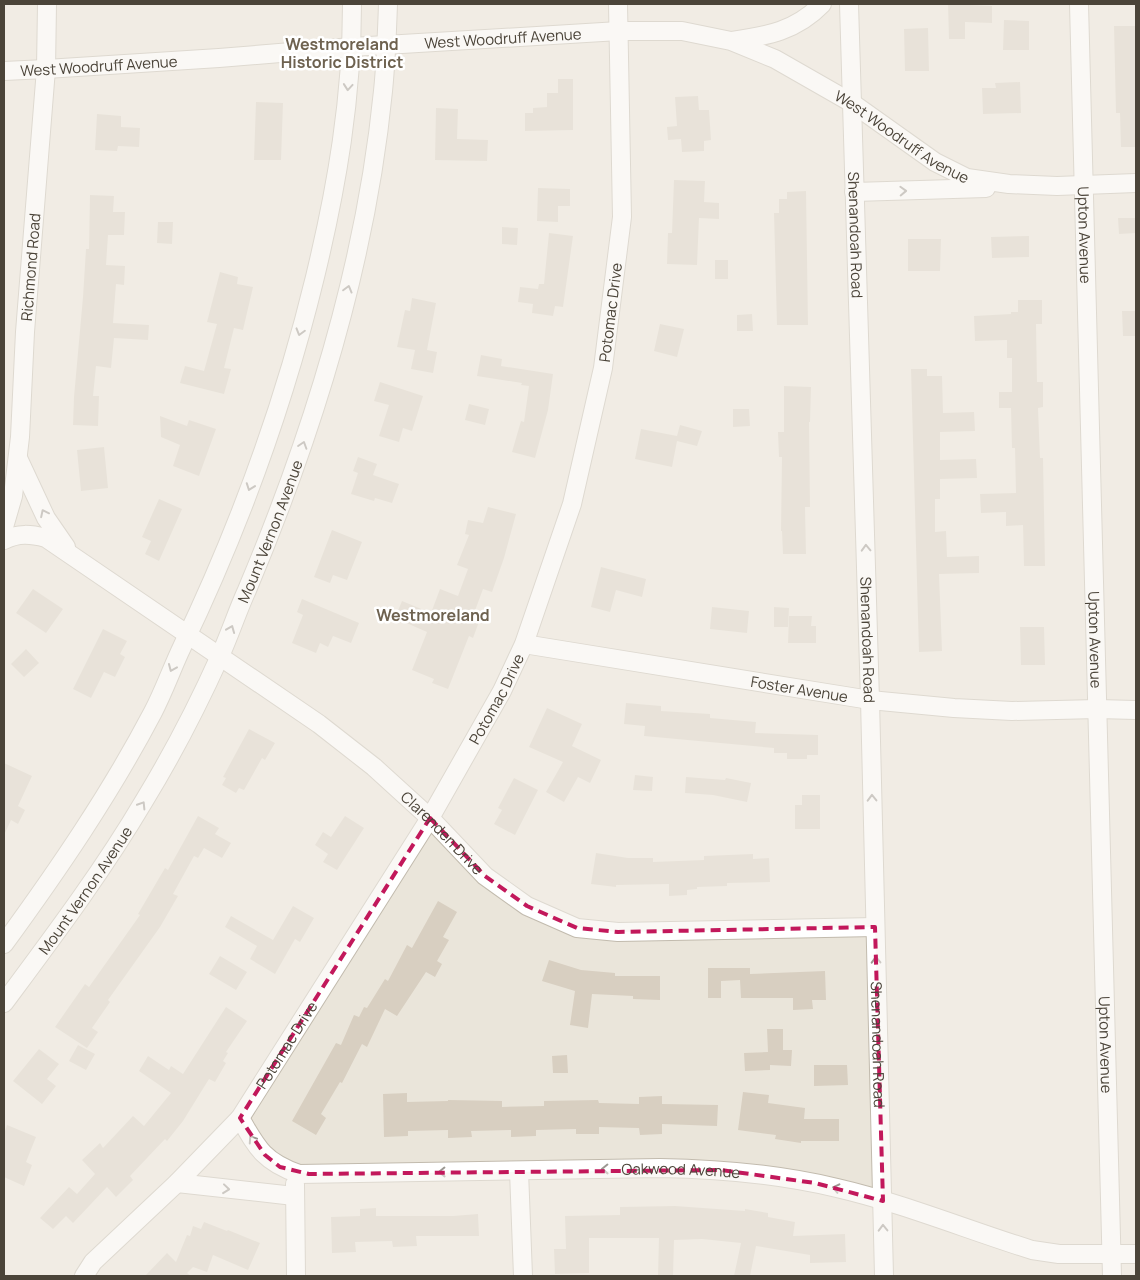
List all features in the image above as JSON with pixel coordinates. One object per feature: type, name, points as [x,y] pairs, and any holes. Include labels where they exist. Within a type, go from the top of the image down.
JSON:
[{"type":"street","name":"Richmond Road","points":[[4,527],[13,496],[18,458],[25,332],[46,69],[47,4]]},
{"type":"street","points":[[4,944],[89,822],[154,710],[241,513],[263,453],[305,317],[337,178],[345,124],[352,47],[352,4]]},
{"type":"street","name":"Mount Vernon Avenue","points":[[4,1003],[86,892],[145,801],[168,760],[220,656],[266,545],[299,457],[327,371],[352,275],[369,187],[383,92],[388,4]]},
{"type":"street","name":"Potomac Drive","points":[[84,1276],[93,1262],[177,1183],[240,1118],[430,818],[502,691],[524,644],[572,504],[603,368],[622,217],[618,4]]},
{"type":"street","name":"West Woodruff Avenue","points":[[731,41],[766,36],[783,30],[800,22],[822,4]]},
{"type":"street","name":"Shenandoah Road","points":[[849,4],[870,700],[884,1276]]},
{"type":"street","name":"Upton Avenue","points":[[1079,4],[1112,1276]]},
{"type":"street","name":"West Woodruff Avenue","points":[[4,71],[619,31],[682,32],[731,41],[776,59],[852,103],[935,162],[967,178],[1009,184],[1057,186]]},
{"type":"street","name":"West Woodruff Avenue","points":[[854,192],[1136,183]]},
{"type":"street","name":"Clarenden Drive","points":[[18,458],[46,518],[70,554]]},
{"type":"street","name":"Clarenden Drive","points":[[4,540],[14,535],[29,534],[46,538],[319,724],[374,767],[430,818],[485,876],[526,906],[577,928],[618,932],[876,927]]},
{"type":"street","name":"Foster Avenue","points":[[524,644],[870,700],[1012,711],[1136,710]]},
{"type":"street","name":"Oakwood Avenue","points":[[240,1118],[253,1141],[265,1155],[280,1167],[299,1174],[660,1168],[721,1170],[815,1183],[856,1193],[1032,1250],[1059,1254],[1136,1254]]},
{"type":"street","points":[[519,1171],[523,1276]]},
{"type":"street","points":[[296,1276],[294,1196],[299,1174]]},
{"type":"street","points":[[177,1183],[294,1196]]},
{"type":"highlighted area","points":[[430,818],[485,876],[527,906],[577,928],[618,932],[875,927],[883,1201],[815,1183],[721,1170],[309,1174],[280,1167],[265,1155],[240,1118]]},
{"type":"shaded area","points":[[4,4],[1136,4],[1136,1276],[4,1276]]},
{"type":"building","points":[[948,4],[992,6],[992,23],[965,22],[965,39],[949,39]]},
{"type":"building","points":[[1004,20],[1029,21],[1029,50],[1003,50]]},
{"type":"building","points":[[1114,26],[1136,26],[1136,147],[1121,147],[1120,113],[1116,113]]},
{"type":"building","points":[[928,28],[929,71],[905,71],[904,29]]},
{"type":"building","points":[[558,79],[573,79],[573,130],[525,131],[525,113],[533,113],[533,108],[547,107],[547,93],[558,93]]},
{"type":"building","points":[[1020,82],[1021,113],[983,114],[982,88],[996,88],[995,83]]},
{"type":"building","points":[[698,96],[699,110],[709,110],[711,140],[704,141],[704,151],[682,152],[681,139],[668,140],[667,127],[677,126],[675,97]]},
{"type":"building","points":[[256,102],[283,103],[281,160],[254,160]]},
{"type":"building","points":[[436,108],[458,109],[457,139],[488,140],[487,161],[435,160]]},
{"type":"building","points":[[97,114],[121,116],[121,127],[140,128],[139,147],[118,146],[117,151],[95,150]]},
{"type":"building","points":[[674,180],[705,181],[704,202],[719,203],[719,219],[699,218],[697,265],[667,264],[668,233],[672,233]]},
{"type":"building","points":[[538,188],[570,189],[570,206],[558,206],[558,222],[537,221]]},
{"type":"building","points":[[806,191],[808,325],[777,325],[774,213],[779,213],[779,199],[787,199],[787,192]]},
{"type":"building","points":[[90,195],[114,196],[113,212],[125,212],[124,235],[108,235],[106,265],[125,266],[124,285],[116,284],[113,323],[149,325],[148,340],[114,338],[111,368],[96,366],[93,396],[99,396],[98,426],[73,425],[86,249],[89,249]]},
{"type":"building","points":[[1118,218],[1136,218],[1136,233],[1119,234]]},
{"type":"building","points":[[158,222],[173,222],[172,244],[157,243]]},
{"type":"building","points":[[502,227],[518,228],[517,245],[502,244]]},
{"type":"building","points":[[549,233],[573,236],[563,307],[555,306],[553,316],[532,313],[533,304],[518,302],[520,287],[538,289],[539,284],[544,284]]},
{"type":"building","points":[[1029,236],[1029,257],[992,258],[991,237]]},
{"type":"building","points":[[908,239],[941,239],[940,271],[908,271]]},
{"type":"building","points":[[715,260],[728,260],[728,279],[715,279]]},
{"type":"building","points":[[220,272],[238,277],[237,284],[253,287],[243,330],[234,328],[224,368],[231,369],[224,394],[180,383],[185,366],[204,371],[217,324],[207,322]]},
{"type":"building","points":[[412,298],[436,303],[427,350],[437,352],[433,373],[411,369],[415,350],[397,347],[405,310],[410,311]]},
{"type":"building","points":[[1018,300],[1042,300],[1042,324],[1036,324],[1037,382],[1043,382],[1043,407],[1038,408],[1040,458],[1043,458],[1045,566],[1024,566],[1023,525],[1006,526],[1006,512],[981,513],[980,494],[1016,493],[1015,448],[1012,448],[1011,408],[999,408],[999,392],[1012,392],[1012,358],[1007,358],[1007,340],[975,341],[974,316],[1018,312]]},
{"type":"building","points":[[1122,311],[1136,311],[1136,336],[1123,336]]},
{"type":"building","points":[[752,314],[753,331],[737,331],[737,315]]},
{"type":"building","points":[[660,324],[684,329],[677,357],[654,351]]},
{"type":"building","points":[[481,355],[502,359],[501,366],[553,374],[548,410],[535,458],[512,452],[521,421],[524,422],[529,386],[521,385],[522,383],[477,376]]},
{"type":"building","points":[[911,369],[927,369],[927,376],[942,376],[943,413],[974,412],[975,431],[940,432],[940,460],[976,459],[977,478],[940,479],[940,499],[935,499],[935,532],[946,531],[947,557],[979,556],[979,573],[939,574],[942,651],[919,652]]},
{"type":"building","points":[[380,382],[423,396],[412,431],[403,428],[399,442],[379,436],[389,405],[374,401]]},
{"type":"building","points":[[784,386],[811,387],[809,422],[810,507],[805,507],[806,554],[783,554],[781,531],[782,457],[779,457],[778,432],[784,432]]},
{"type":"building","points":[[469,404],[489,409],[485,425],[465,420]]},
{"type":"building","points":[[733,409],[749,409],[750,426],[733,427]]},
{"type":"building","points":[[160,416],[187,426],[189,420],[216,429],[199,476],[173,466],[180,445],[161,437]]},
{"type":"building","points":[[680,425],[702,431],[697,446],[677,441],[672,467],[635,459],[641,429],[677,436]]},
{"type":"building","points":[[104,447],[108,488],[81,491],[77,450]]},
{"type":"building","points":[[358,457],[377,464],[373,475],[399,484],[392,503],[375,498],[374,501],[351,494],[358,473],[353,471]]},
{"type":"building","points":[[159,499],[182,509],[159,561],[145,554],[151,541],[142,537]]},
{"type":"building","points":[[488,507],[516,514],[492,592],[483,589],[473,616],[480,619],[473,638],[469,636],[448,689],[432,683],[434,679],[412,670],[427,632],[395,618],[402,601],[431,613],[440,589],[458,596],[468,569],[457,565],[469,535],[465,534],[468,520],[483,523]]},
{"type":"building","points":[[332,530],[362,542],[347,580],[333,575],[330,583],[314,577]]},
{"type":"building","points":[[601,567],[646,579],[642,597],[616,590],[610,612],[591,607]]},
{"type":"building","points":[[33,589],[63,609],[46,633],[16,613]]},
{"type":"building","points":[[302,599],[359,623],[351,643],[333,636],[328,647],[320,643],[316,653],[292,643],[303,615],[297,612]]},
{"type":"building","points":[[712,607],[749,611],[747,633],[710,629]]},
{"type":"building","points":[[774,607],[789,608],[788,627],[774,627]]},
{"type":"building","points":[[789,616],[812,616],[811,626],[816,626],[816,643],[788,643]]},
{"type":"building","points":[[1020,627],[1044,627],[1045,665],[1021,665]]},
{"type":"building","points":[[103,629],[127,641],[120,654],[125,657],[115,677],[104,672],[91,698],[73,689]]},
{"type":"building","points":[[26,649],[39,663],[24,677],[11,664]]},
{"type":"building","points":[[626,703],[661,706],[661,711],[710,714],[710,718],[756,722],[755,733],[818,735],[818,755],[807,755],[807,759],[787,759],[787,753],[774,753],[774,748],[644,736],[645,726],[624,724]]},
{"type":"building","points":[[547,708],[582,724],[572,746],[601,760],[590,783],[578,777],[564,802],[546,792],[563,762],[529,747]]},
{"type":"building","points":[[249,729],[275,743],[265,760],[262,758],[244,790],[239,788],[236,793],[222,785],[226,778],[223,777]]},
{"type":"building","points":[[4,763],[32,776],[18,806],[25,810],[18,824],[11,820],[4,835]]},
{"type":"building","points":[[635,775],[653,777],[652,791],[633,790]]},
{"type":"building","points":[[686,777],[725,780],[726,778],[751,783],[747,802],[713,795],[685,793]]},
{"type":"building","points":[[514,778],[538,790],[515,835],[494,824],[502,810],[498,808]]},
{"type":"building","points":[[802,795],[820,795],[820,829],[795,829],[795,805],[802,805]]},
{"type":"building","points":[[198,816],[219,828],[215,834],[231,843],[222,858],[204,848],[198,858],[194,856],[173,894],[178,896],[160,927],[108,1000],[110,1002],[92,1028],[98,1032],[87,1048],[55,1027],[85,984],[89,987],[140,915],[138,914],[165,868],[168,870]]},
{"type":"building","points":[[345,816],[364,828],[337,870],[323,862],[328,854],[315,845],[323,832],[331,837]]},
{"type":"building","points":[[596,853],[628,858],[653,858],[653,862],[704,860],[704,856],[753,854],[753,859],[769,858],[770,882],[727,883],[727,886],[697,887],[697,889],[687,890],[687,895],[669,896],[669,884],[616,885],[616,887],[591,884]]},
{"type":"building","points":[[438,901],[457,912],[443,937],[449,940],[437,961],[442,964],[435,977],[426,972],[397,1016],[385,1009],[367,1047],[362,1044],[342,1083],[340,1082],[321,1114],[326,1118],[316,1135],[292,1121],[336,1043],[341,1045],[354,1015],[359,1017],[364,1007],[367,1008],[385,979],[388,981],[407,945],[412,948]]},
{"type":"building","points":[[293,906],[314,918],[300,942],[295,939],[275,974],[250,959],[257,946],[225,927],[231,916],[273,940]]},
{"type":"building","points":[[220,956],[247,972],[236,990],[209,974]]},
{"type":"building","points":[[549,960],[581,970],[615,973],[615,976],[660,976],[660,1000],[633,999],[633,996],[592,994],[588,1028],[570,1025],[575,991],[542,981]]},
{"type":"building","points":[[708,968],[750,968],[750,974],[825,971],[826,1000],[812,1000],[813,1009],[793,1010],[793,998],[741,998],[740,980],[721,981],[721,998],[708,998]]},
{"type":"building","points":[[226,1007],[247,1021],[226,1052],[228,1053],[223,1061],[226,1063],[215,1082],[209,1079],[183,1121],[167,1141],[165,1139],[130,1176],[133,1180],[116,1197],[107,1187],[73,1223],[66,1216],[53,1229],[40,1218],[69,1187],[77,1194],[95,1174],[82,1160],[100,1143],[103,1148],[133,1116],[144,1126],[171,1093],[139,1071],[148,1056],[169,1070],[171,1066],[183,1074]]},
{"type":"building","points":[[767,1029],[783,1029],[783,1050],[792,1050],[791,1066],[770,1065],[770,1070],[745,1071],[744,1053],[768,1052]]},
{"type":"building","points":[[78,1045],[95,1054],[86,1070],[69,1061]]},
{"type":"building","points":[[39,1049],[59,1064],[47,1079],[56,1086],[42,1104],[13,1081]]},
{"type":"building","points":[[567,1055],[568,1073],[553,1073],[552,1056]]},
{"type":"building","points":[[814,1065],[847,1065],[848,1085],[814,1086]]},
{"type":"building","points":[[743,1092],[769,1095],[768,1103],[805,1108],[804,1119],[839,1119],[839,1141],[801,1141],[801,1143],[775,1139],[776,1135],[738,1130]]},
{"type":"building","points":[[407,1093],[407,1102],[448,1100],[502,1101],[502,1107],[544,1106],[544,1101],[598,1100],[599,1103],[639,1104],[639,1097],[662,1096],[662,1104],[718,1105],[717,1126],[662,1124],[662,1134],[640,1135],[639,1128],[599,1127],[599,1134],[576,1134],[576,1129],[536,1130],[536,1136],[511,1137],[511,1130],[471,1131],[472,1137],[448,1138],[448,1130],[408,1131],[408,1136],[384,1137],[383,1094]]},
{"type":"building","points":[[7,1125],[36,1137],[26,1162],[32,1165],[24,1186],[4,1177],[4,1134]]},
{"type":"building","points":[[675,1206],[745,1211],[745,1209],[768,1213],[768,1217],[795,1222],[793,1236],[845,1234],[846,1262],[810,1263],[810,1255],[756,1246],[750,1276],[734,1276],[741,1243],[702,1239],[674,1240],[673,1276],[658,1276],[659,1238],[589,1238],[589,1273],[555,1274],[554,1249],[566,1249],[565,1216],[620,1215],[620,1207]]},
{"type":"building","points":[[376,1208],[376,1216],[453,1216],[478,1214],[479,1236],[416,1236],[417,1246],[393,1247],[392,1241],[355,1242],[356,1252],[332,1253],[331,1217],[360,1216],[360,1209]]},
{"type":"building","points":[[204,1222],[260,1243],[248,1270],[213,1255],[207,1272],[193,1267],[187,1273],[191,1276],[145,1276],[167,1253],[176,1262],[187,1235],[190,1236],[193,1226],[201,1229]]},
{"type":"district","name":"Westmoreland Historic District","points":[[342,53]]},
{"type":"district","name":"Westmoreland","points":[[433,615]]}]
